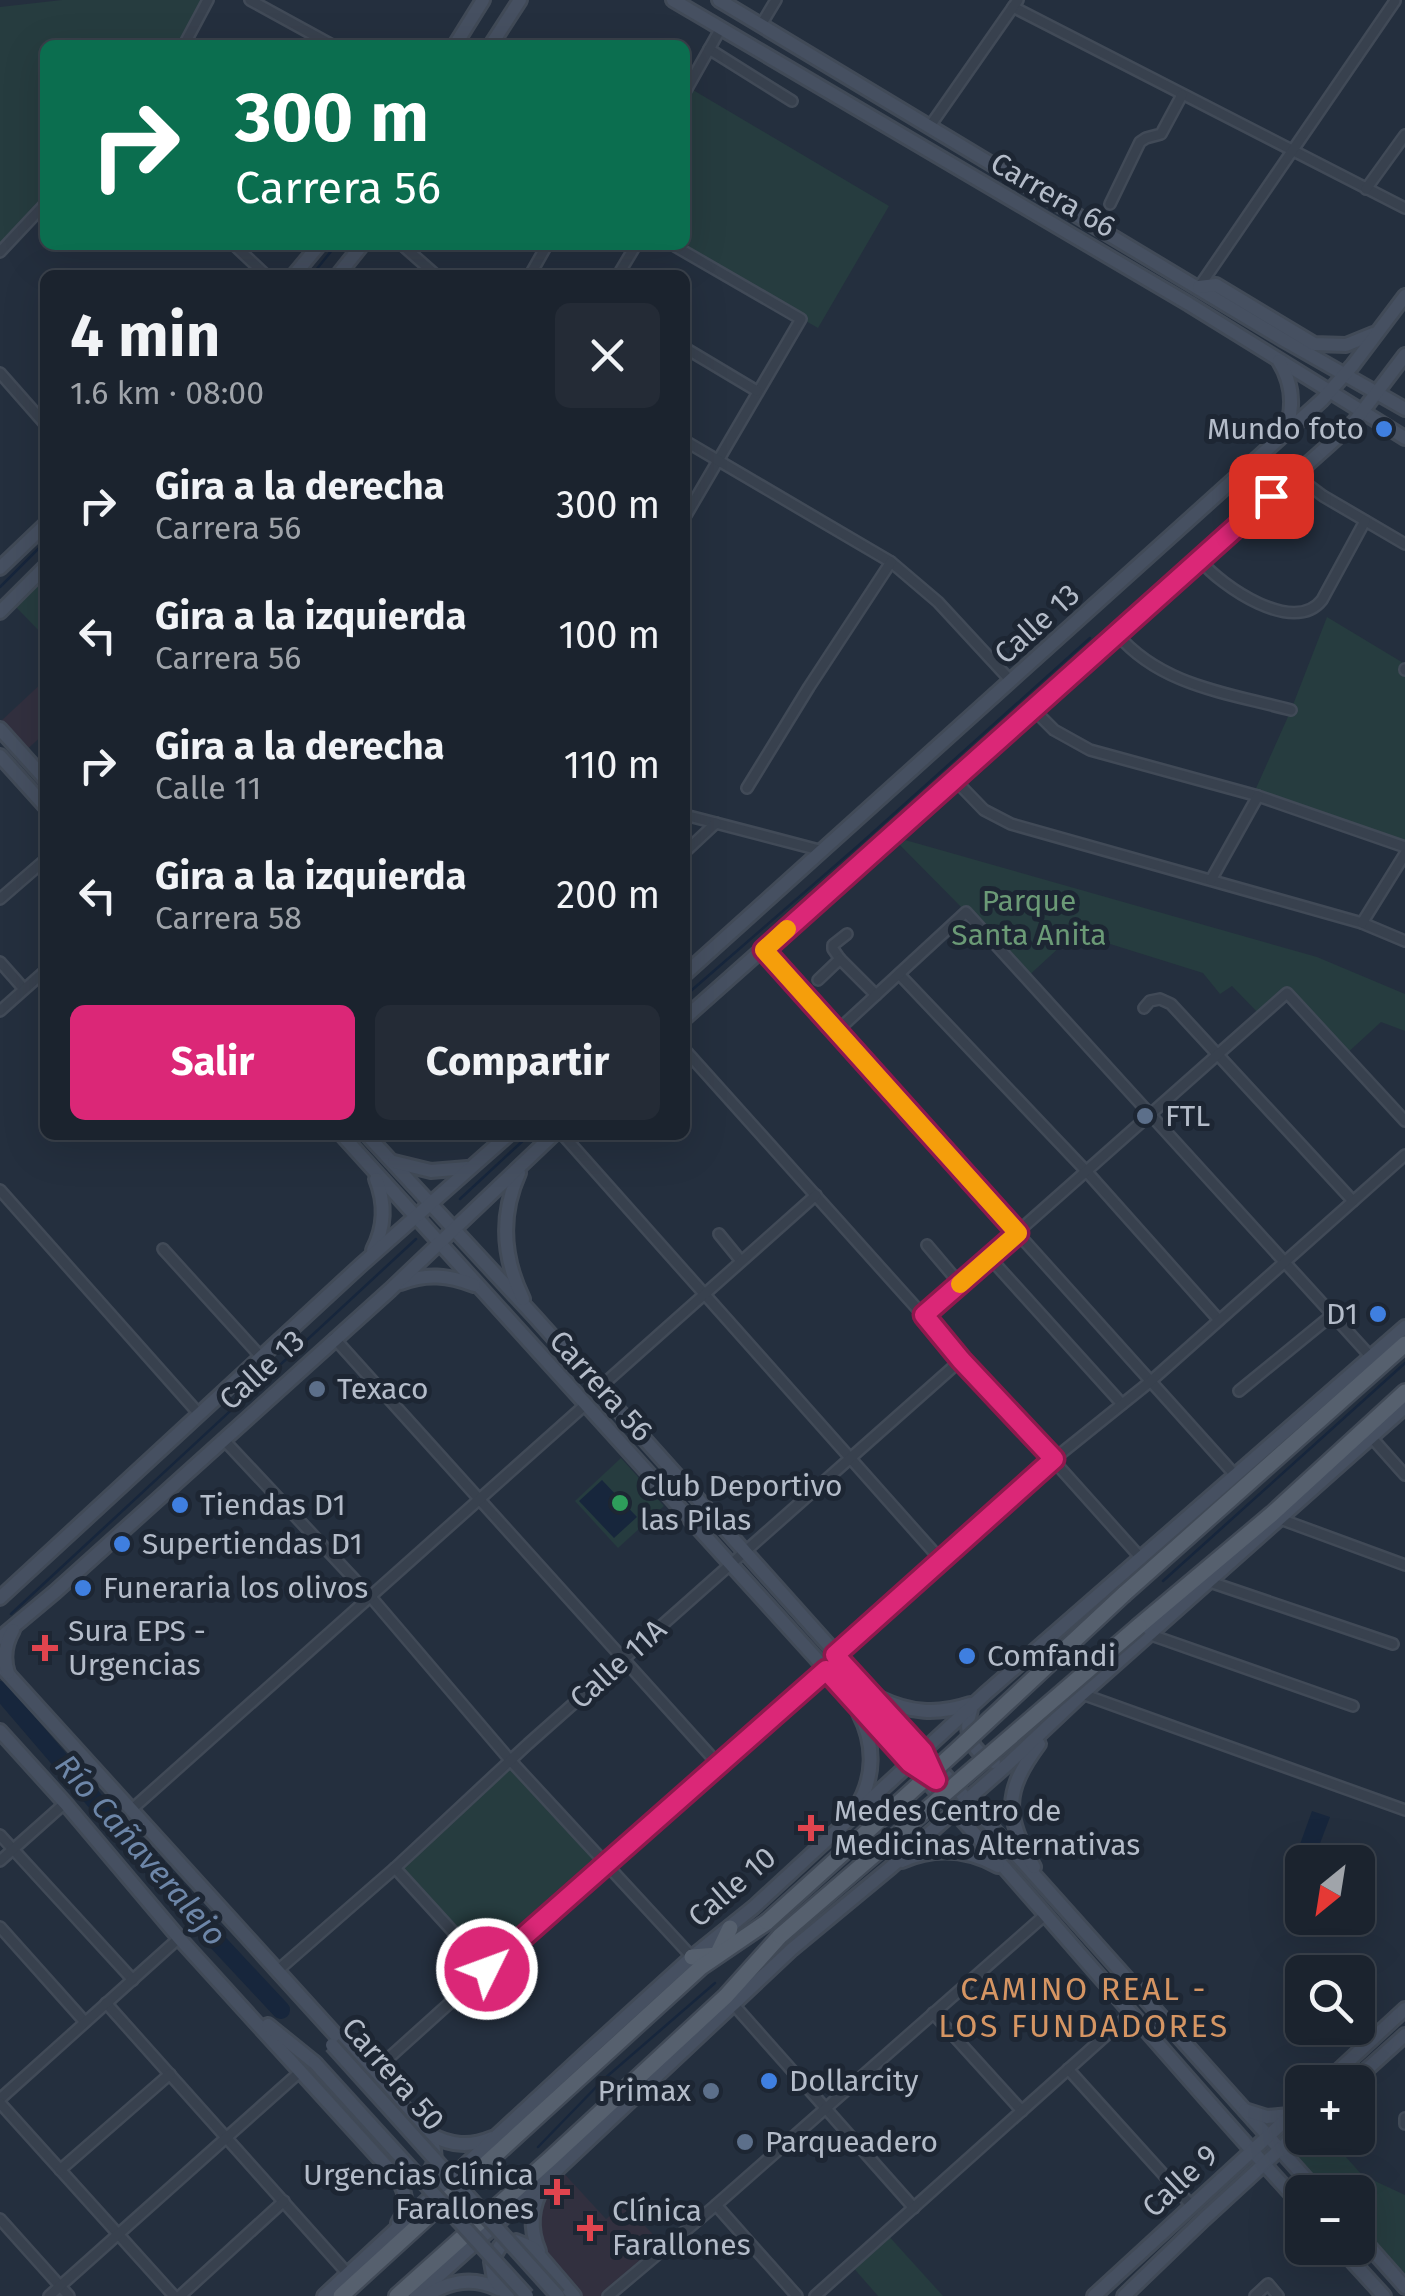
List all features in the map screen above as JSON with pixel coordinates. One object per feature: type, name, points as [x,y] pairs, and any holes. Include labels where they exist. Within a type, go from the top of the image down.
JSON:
[{"type":"main road","points":[[458,40],[483,0]]},
{"type":"main road","points":[[494,40],[520,0]]},
{"type":"main road","name":"Carrera 66","points":[[674,0],[691,5],[721,28],[1405,438]]},
{"type":"main road","name":"Carrera 66","points":[[719,0],[1405,409]]},
{"type":"main road","points":[[824,88],[836,70]]},
{"type":"main road","points":[[1045,219],[1056,201]]},
{"type":"main road","points":[[298,270],[314,250]]},
{"type":"main road","points":[[342,270],[358,250]]},
{"type":"main road","points":[[1199,287],[1216,286],[1314,344],[1352,344],[1372,336],[1383,326]]},
{"type":"main road","name":"Calle 13","points":[[690,970],[1283,436],[1345,374],[1405,296]]},
{"type":"main road","name":"Calle 13","points":[[690,1014],[1354,421],[1405,355]]},
{"type":"main road","points":[[1274,356],[1288,377],[1292,395],[1291,414],[1283,436]]},
{"type":"main road","points":[[0,568],[40,530]]},
{"type":"main road","points":[[0,612],[40,573]]},
{"type":"main road","points":[[0,729],[40,773]]},
{"type":"main road","points":[[0,756],[40,800]]},
{"type":"main road","name":"Carrera 56","points":[[346,1140],[910,1763],[940,1784]]},
{"type":"main road","name":"Carrera 56","points":[[371,1140],[923,1751],[954,1811],[1285,2187]]},
{"type":"main road","name":"Calle 13","points":[[0,1598],[502,1140]]},
{"type":"main road","name":"Calle 13","points":[[7,1630],[55,1592],[390,1290],[549,1140]]},
{"type":"main road","points":[[388,1159],[424,1171],[470,1167]]},
{"type":"main road","points":[[361,1265],[376,1244],[384,1214],[381,1192],[367,1163]]},
{"type":"main road","points":[[522,1166],[508,1204],[506,1240],[513,1276],[535,1318]]},
{"type":"main road","points":[[390,1290],[428,1276],[475,1285]]},
{"type":"main road","name":"Calle 10","points":[[324,2296],[985,1694],[1139,1566],[1367,1366],[1405,1327]]},
{"type":"main road","name":"Calle 10","points":[[341,2296],[701,1967],[767,1922],[957,1750],[1124,1594],[1139,1566],[1235,1475],[1367,1366],[1405,1344]]},
{"type":"main road","points":[[730,2000],[780,1936],[1191,1592],[1405,1392]]},
{"type":"main road","points":[[1191,1592],[1210,1582],[1405,1407]]},
{"type":"main road","points":[[0,1586],[19,1580]]},
{"type":"main road","points":[[4,1670],[7,1630]]},
{"type":"main road","points":[[396,2296],[730,2000],[891,1867],[1056,1721],[1145,1631]]},
{"type":"main road","name":"Carrera 50","points":[[4,1670],[424,2130]]},
{"type":"main road","points":[[862,1684],[894,1706],[913,1711],[951,1710],[985,1694]]},
{"type":"main road","points":[[841,1686],[867,1728],[871,1765],[869,1784],[848,1820]]},
{"type":"main road","points":[[972,1708],[968,1734],[976,1750],[1003,1768]]},
{"type":"main road","points":[[1048,1890],[1016,1832],[1012,1804],[1024,1764],[1056,1721]]},
{"type":"main road","points":[[922,1839],[936,1814],[943,1750],[954,1723]]},
{"type":"main road","name":"Carrera 50","points":[[0,1730],[179,1938],[388,2168]]},
{"type":"main road","points":[[878,1792],[910,1784],[972,1782],[1003,1768]]},
{"type":"main road","points":[[940,1784],[966,1800],[1302,2175]]},
{"type":"main road","points":[[866,1804],[890,1803],[908,1816],[913,1838],[910,1849]]},
{"type":"main road","points":[[891,1867],[916,1856],[954,1852],[982,1858],[1014,1879]]},
{"type":"main road","points":[[692,1957],[717,1955],[730,1928]]},
{"type":"main road","name":"Carrera 50","points":[[277,1971],[332,2045],[558,2296]]},
{"type":"main road","name":"Carrera 50","points":[[228,1992],[315,2063],[528,2296]]},
{"type":"main road","points":[[1344,2065],[1405,2009]]},
{"type":"main road","points":[[1372,2065],[1405,2035]]},
{"type":"main road","points":[[545,2262],[534,2240],[533,2210],[540,2191],[622,2099]]},
{"type":"main road","points":[[1243,2109],[1267,2117],[1285,2113]]},
{"type":"main road","name":"Calle 9","points":[[1094,2296],[1285,2120]]},
{"type":"main road","points":[[1231,2129],[1235,2150],[1231,2169]]},
{"type":"main road","points":[[424,2130],[442,2140],[463,2144],[481,2142],[502,2132]]},
{"type":"main road","points":[[388,2168],[403,2179],[426,2174],[434,2164],[436,2152],[424,2130]]},
{"type":"main road","name":"Calle 9","points":[[1127,2295],[1285,2146]]},
{"type":"main road","points":[[388,2168],[406,2197],[402,2217],[394,2230]]},
{"type":"main road","points":[[416,2296],[558,2168]]},
{"type":"main road","points":[[508,2296],[490,2268],[492,2256],[510,2241],[533,2248],[574,2296]]},
{"type":"main road","points":[[1375,2253],[1405,2287]]},
{"type":"main road","points":[[1354,2265],[1379,2294]]},
{"type":"main road","points":[[426,2296],[447,2284],[467,2281],[493,2286],[508,2296]]},
{"type":"street","points":[[187,40],[208,0]]},
{"type":"street","points":[[250,0],[323,40]]},
{"type":"street","points":[[761,25],[776,0]]},
{"type":"street","points":[[1199,287],[1393,0],[1405,6]]},
{"type":"street","points":[[930,126],[1015,3],[1182,95],[1405,208]]},
{"type":"street","points":[[690,83],[721,28]]},
{"type":"street","points":[[709,49],[792,101]]},
{"type":"street","points":[[1110,204],[1140,142],[1160,134],[1182,95]]},
{"type":"street","points":[[1366,188],[1405,135]]},
{"type":"street","points":[[0,252],[40,209]]},
{"type":"street","points":[[239,250],[261,270]]},
{"type":"street","points":[[408,250],[430,270]]},
{"type":"street","points":[[682,250],[801,319],[690,508]]},
{"type":"street","points":[[690,351],[757,391]]},
{"type":"street","points":[[0,373],[40,418]]},
{"type":"street","points":[[690,443],[891,562],[938,602],[1011,681]]},
{"type":"street","points":[[1295,475],[1405,544]]},
{"type":"street","points":[[1200,560],[1236,592],[1268,606],[1303,614],[1314,610],[1322,600],[1365,521]]},
{"type":"street","points":[[747,788],[891,562]]},
{"type":"street","points":[[1117,634],[1137,656],[1172,676],[1291,710]]},
{"type":"street","points":[[1033,709],[1054,730],[1090,750],[1258,796],[1405,851],[1362,923]]},
{"type":"street","points":[[954,779],[984,810],[1011,824],[1362,923],[1405,941]]},
{"type":"street","points":[[1210,880],[1258,796]]},
{"type":"street","points":[[690,816],[823,851]]},
{"type":"street","points":[[690,847],[716,823]]},
{"type":"street","points":[[0,899],[40,864]]},
{"type":"street","points":[[837,1032],[966,912],[1332,1315],[1367,1366]]},
{"type":"street","points":[[847,934],[833,949],[876,995]]},
{"type":"street","points":[[764,950],[1235,1475]]},
{"type":"street","points":[[818,980],[840,959]]},
{"type":"street","points":[[0,962],[24,989]]},
{"type":"street","points":[[899,974],[1087,1172],[1220,1320]]},
{"type":"street","points":[[0,1011],[40,975]]},
{"type":"street","points":[[924,1315],[1287,994],[1405,1122]]},
{"type":"street","points":[[1144,1008],[1150,1001],[1160,999],[1171,1004],[1353,1201]]},
{"type":"street","points":[[690,1056],[1054,1459],[1139,1566]]},
{"type":"street","points":[[566,1140],[940,1559]]},
{"type":"street","points":[[835,1655],[1054,1459],[1151,1382],[1405,1154]]},
{"type":"street","points":[[0,1190],[200,1415]]},
{"type":"street","points":[[598,1389],[816,1196]]},
{"type":"street","points":[[719,1234],[741,1261]]},
{"type":"street","points":[[927,1245],[960,1284]]},
{"type":"street","points":[[163,1250],[262,1358]]},
{"type":"street","points":[[990,1258],[1122,1404]]},
{"type":"street","points":[[1240,1391],[1332,1315]]},
{"type":"street","points":[[334,1338],[718,1764]]},
{"type":"street","name":"Calle 11A","points":[[277,1971],[961,1360]]},
{"type":"street","points":[[131,1810],[584,1405]]},
{"type":"street","points":[[1372,1438],[1405,1475]]},
{"type":"street","points":[[223,1440],[370,1596],[510,1760],[692,1957]]},
{"type":"street","points":[[1280,1519],[1405,1565]]},
{"type":"street","points":[[1210,1582],[1393,1644]]},
{"type":"street","points":[[1145,1631],[1353,1706]]},
{"type":"street","points":[[371,2074],[826,1670]]},
{"type":"street","points":[[1082,1694],[1405,1810]]},
{"type":"street","points":[[0,1861],[65,1803]]},
{"type":"street","points":[[0,1835],[132,1980]]},
{"type":"street","points":[[395,1868],[487,1969]]},
{"type":"street","points":[[608,2296],[1045,1915]]},
{"type":"street","points":[[0,1926],[85,2022]]},
{"type":"street","points":[[179,1938],[0,2101],[177,2296],[284,2201]]},
{"type":"street","points":[[730,2000],[914,2208]]},
{"type":"street","points":[[106,2003],[348,2274]]},
{"type":"street","points":[[933,2013],[1022,2111]]},
{"type":"street","points":[[815,2296],[1132,2013]]},
{"type":"street","points":[[1068,2069],[1192,2205]]},
{"type":"street","points":[[48,2296],[301,2071]]},
{"type":"street","points":[[60,2170],[170,2074]]},
{"type":"street","points":[[716,2205],[797,2296]]},
{"type":"street","points":[[0,2219],[70,2296]]},
{"type":"street","points":[[1255,2296],[1268,2284],[1278,2296]]},
{"type":"shaded area","points":[[40,685],[40,738],[22,754],[0,729],[0,722]]},
{"type":"shaded area","name":"Clínica Farallones","points":[[559,2168],[606,2219],[624,2204],[666,2248],[608,2296],[574,2296],[545,2262],[532,2216]]},
{"type":"green space","points":[[62,0],[208,0],[187,40],[40,40],[40,209],[0,252],[0,7]]},
{"type":"green space","points":[[690,88],[889,206],[818,328],[682,250],[690,250]]},
{"type":"green space","points":[[40,573],[40,632],[14,605]]},
{"type":"green space","points":[[1327,617],[1405,664],[1405,847],[1253,795]]},
{"type":"green space","name":"Parque Santa Anita","points":[[891,836],[1317,957],[1405,994],[1405,1031],[1381,1022],[1344,1056],[1287,994],[1262,1017],[1232,986],[1220,994],[1203,973],[1075,933],[1025,979]]},
{"type":"green space","name":"Club Deportivo las Pilas","points":[[621,1458],[664,1506],[618,1548],[575,1501]]},
{"type":"green space","points":[[510,1760],[606,1862],[487,1969],[395,1868]]},
{"type":"green space","points":[[1285,2145],[1285,2155],[1344,2155],[1362,2175],[1302,2175],[1279,2151]]},
{"type":"green space","points":[[1375,2181],[1405,2195],[1405,2287],[1375,2253]]},
{"type":"green space","points":[[886,2233],[943,2296],[878,2296],[851,2265]]},
{"type":"water","points":[[602,1480],[637,1517],[614,1538],[579,1501]]},
{"type":"water","points":[[1312,1811],[1330,1817],[1319,1845],[1300,1845]]},
{"type":"waterway","points":[[316,270],[332,250]]},
{"type":"waterway","points":[[0,587],[40,547]]},
{"type":"waterway","points":[[690,992],[1090,638]]},
{"type":"waterway","points":[[460,1199],[524,1140]]},
{"type":"waterway","points":[[11,1614],[416,1239]]},
{"type":"waterway","points":[[1163,1581],[1405,1363]]},
{"type":"waterway","name":"Río Cañaveralejo","points":[[0,1690],[198,1921],[281,2010]]},
{"type":"waterway","points":[[538,2147],[604,2079],[715,1983]]},
{"type":"slow traffic","points":[[787,929],[764,950],[1018,1233],[960,1284]]},
{"type":"place","name":"Mundo foto","points":[[1384,429]]},
{"type":"place","name":"FTL","points":[[1145,1116]]},
{"type":"place","name":"D1","points":[[1378,1314]]},
{"type":"place","name":"Texaco","points":[[317,1389]]},
{"type":"place","name":"Club Deportivo las Pilas","points":[[620,1503]]},
{"type":"place","name":"Tiendas D1","points":[[180,1505]]},
{"type":"place","name":"Supertiendas D1","points":[[122,1544]]},
{"type":"place","name":"Funeraria los olivos","points":[[83,1588]]},
{"type":"place","name":"Sura EPS - Urgencias","points":[[45,1648]]},
{"type":"place","name":"Comfandi","points":[[967,1656]]},
{"type":"place","name":"Medes Centro de Medicinas Alternativas","points":[[811,1828]]},
{"type":"place","name":"Dollarcity","points":[[769,2081]]},
{"type":"place","name":"Primax","points":[[711,2091]]},
{"type":"place","name":"Parqueadero","points":[[745,2142]]},
{"type":"place","name":"Urgencias Clínica Farallones","points":[[557,2192]]},
{"type":"place","name":"Clínica Farallones","points":[[590,2228]]},
{"type":"district","name":"CAMINO REAL - LOS FUNDADORES","points":[[1084,2008]]},
{"type":"route","points":[[487,1969],[826,1670],[910,1763],[936,1780],[923,1751],[835,1655],[1054,1459],[924,1315],[1018,1233],[764,950],[1271,496]]}]
